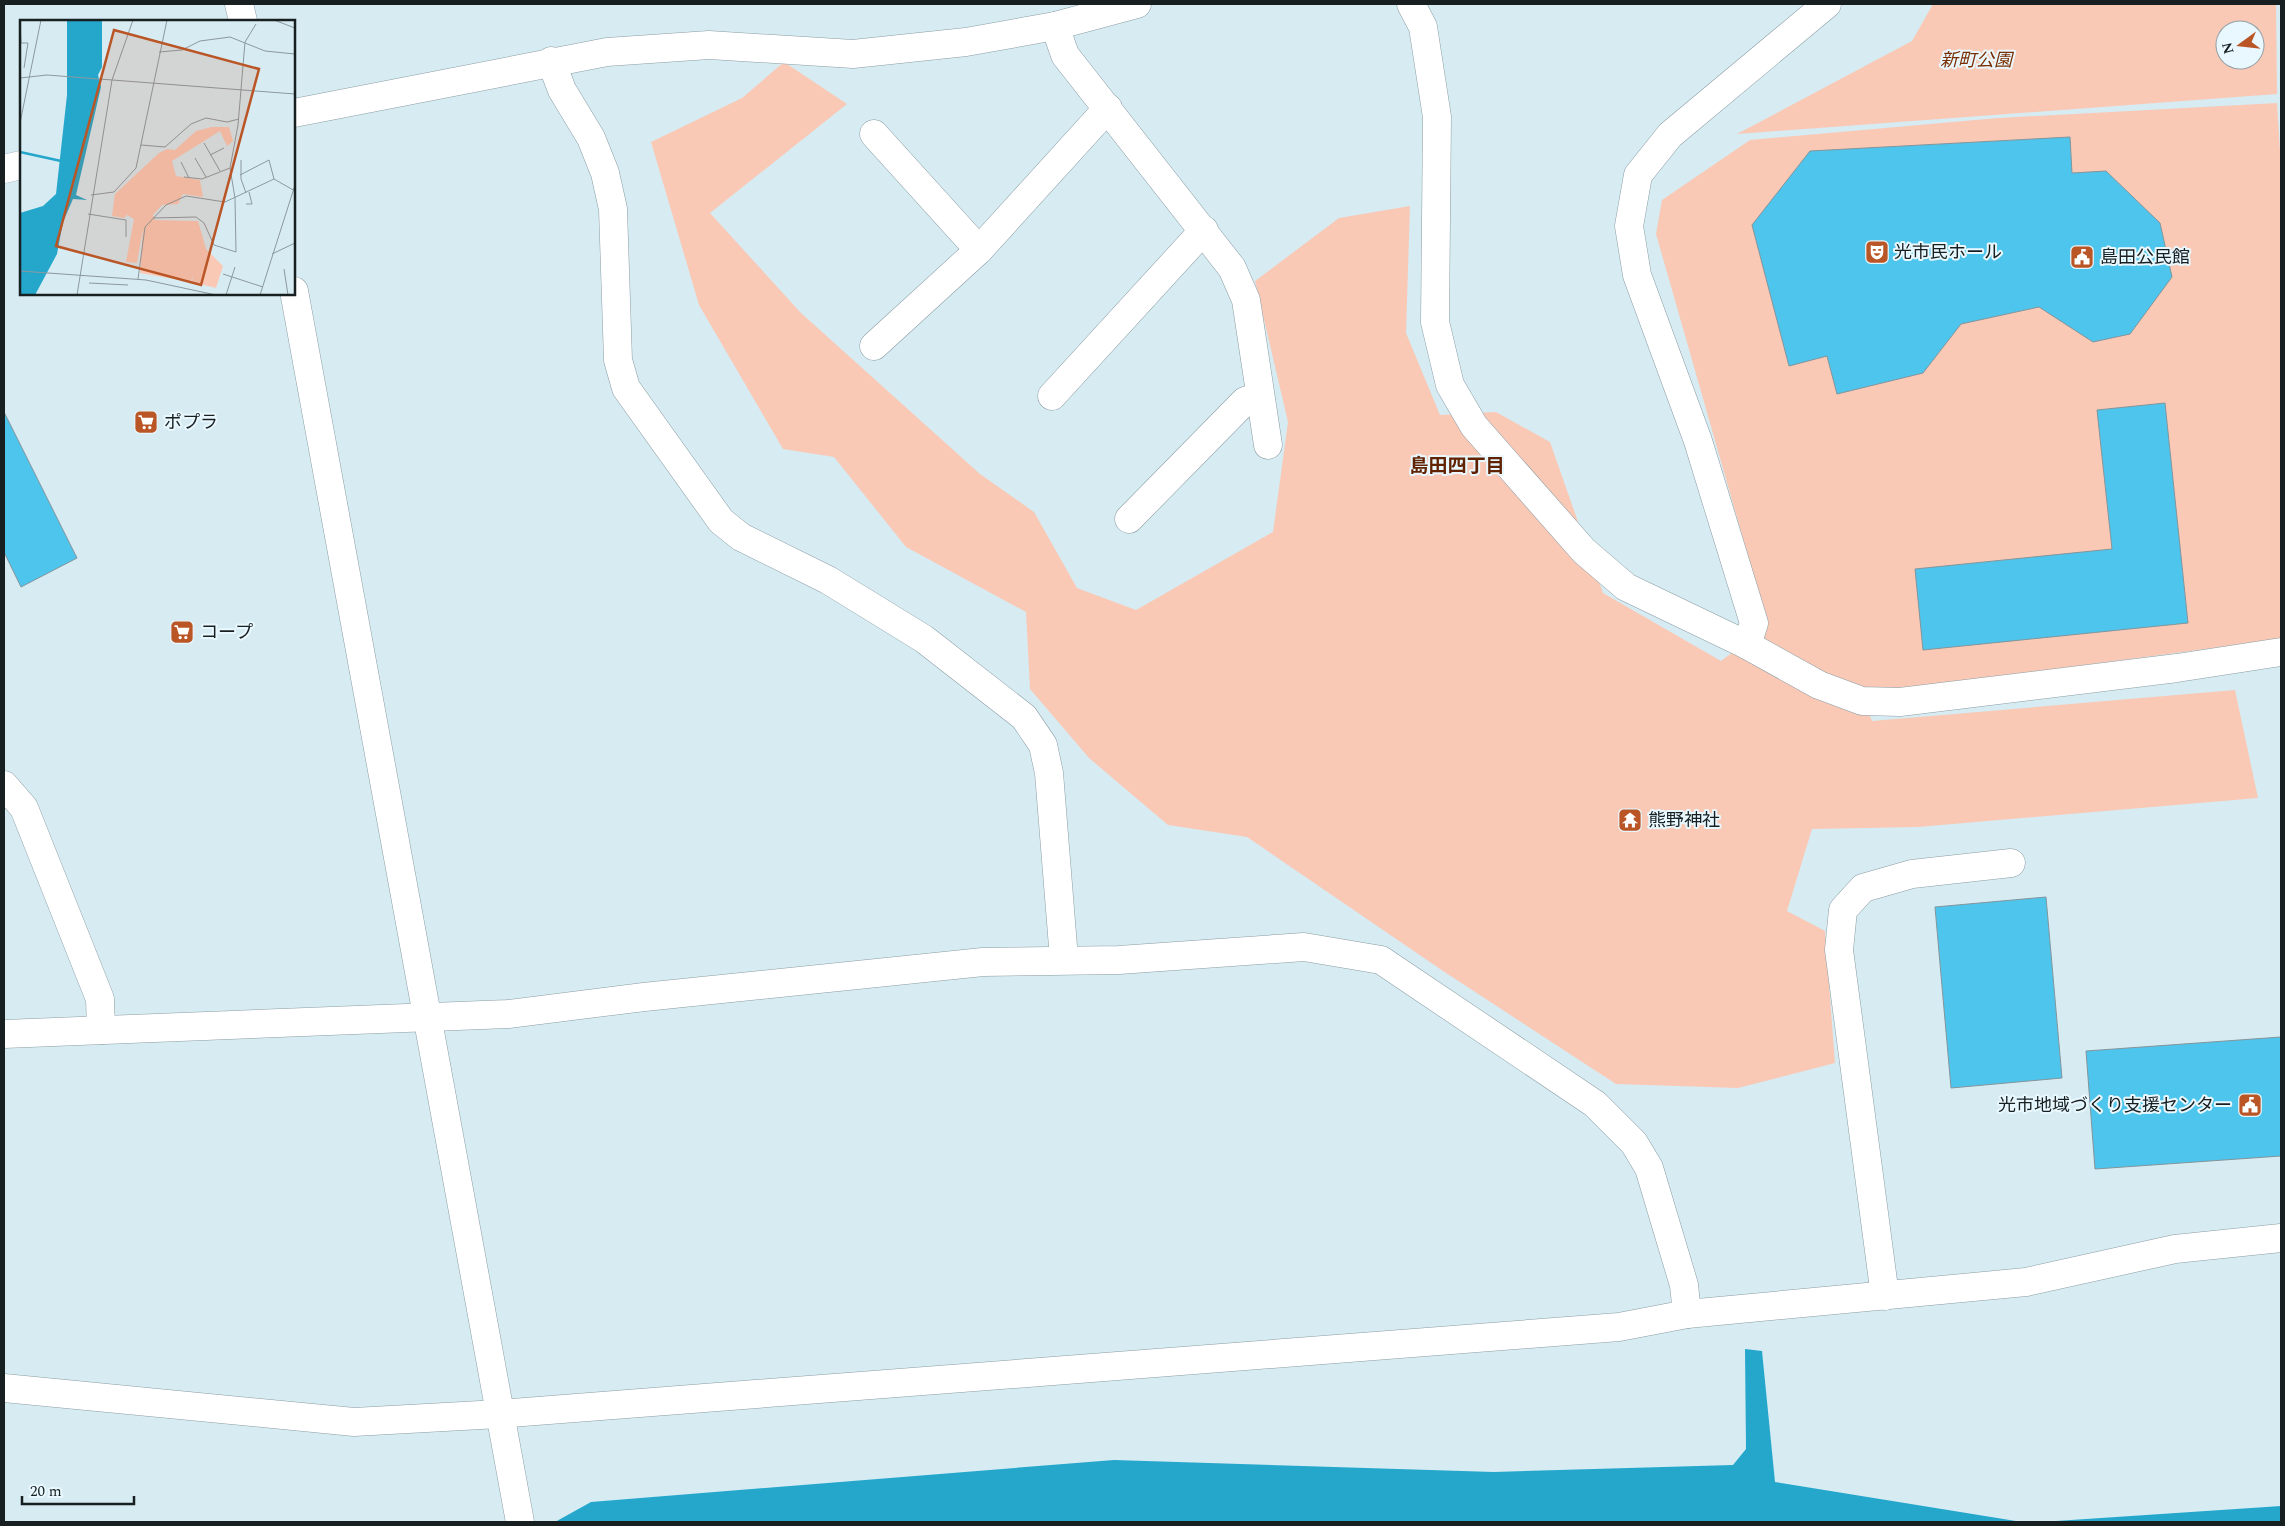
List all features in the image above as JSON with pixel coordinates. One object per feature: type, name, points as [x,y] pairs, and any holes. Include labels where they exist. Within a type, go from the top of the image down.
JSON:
[{"type":"street","points":[[239,4],[243,20]]},
{"type":"street","points":[[295,113],[551,61],[607,52],[709,46],[853,54],[966,42],[1056,26],[1138,4]]},
{"type":"street","points":[[1411,4],[1423,28],[1437,118],[1435,322],[1450,385],[1474,426],[1584,551],[1626,587],[1747,645],[1827,688],[1862,701],[1900,702],[2177,668],[2281,652]]},
{"type":"street","points":[[1747,645],[1754,623],[1698,441],[1637,275],[1628,226],[1638,175],[1670,135],[1827,4]]},
{"type":"street","points":[[1056,26],[1065,55],[1232,268],[1246,300],[1268,445]]},
{"type":"street","points":[[551,61],[562,90],[591,138],[605,173],[613,208],[618,360],[626,388],[721,521],[742,537],[828,580],[924,639],[1024,717],[1043,745],[1049,773],[1064,960]]},
{"type":"street","points":[[874,346],[979,250],[1108,108]]},
{"type":"street","points":[[874,134],[979,250]]},
{"type":"street","points":[[4,168],[20,165]]},
{"type":"street","points":[[1052,396],[1204,230]]},
{"type":"street","points":[[295,295],[520,1522]]},
{"type":"street","points":[[1129,519],[1245,401],[1260,396]]},
{"type":"street","points":[[4,786],[24,808],[100,999],[102,1030]]},
{"type":"street","points":[[1885,1296],[1839,950],[1843,910],[1863,888],[1912,874],[2010,863]]},
{"type":"street","points":[[4,1034],[429,1019],[508,1014],[644,997],[983,962],[1119,960],[1304,947],[1381,960],[1595,1104],[1634,1143],[1648,1168],[1684,1285],[1687,1314]]},
{"type":"street","points":[[5,1389],[354,1422],[499,1414],[1619,1327],[1687,1314],[2026,1282],[2175,1249],[2281,1238]]},
{"type":"green space","name":"新町公園","points":[[1933,4],[2276,4],[2277,94],[1737,134],[1912,41]]},
{"type":"green space","points":[[784,62],[847,104],[710,213],[801,313],[980,474],[1034,512],[1077,588],[1136,610],[1273,532],[1288,422],[1255,281],[1339,218],[1410,206],[1406,333],[1440,415],[1496,412],[1550,442],[1603,593],[1721,661],[1768,626],[1656,234],[1662,200],[1750,140],[1998,118],[2277,103],[2281,167],[2281,639],[1888,691],[1859,689],[1872,721],[2235,690],[2258,798],[1918,827],[1812,829],[1787,911],[1825,931],[1835,1063],[1738,1088],[1616,1084],[1443,971],[1247,837],[1168,825],[1089,758],[1030,689],[1026,612],[906,547],[834,457],[783,449],[699,305],[651,142],[742,98]]},
{"type":"water","points":[[1745,1349],[1762,1351],[1775,1482],[2022,1522],[555,1522],[591,1502],[1114,1460],[1494,1472],[1733,1465],[1746,1449]]},
{"type":"water","points":[[2281,1506],[2281,1522],[2041,1522]]},
{"type":"building","points":[[2070,137],[2072,173],[2106,171],[2160,223],[2172,277],[2130,334],[2093,342],[2039,307],[1961,324],[1923,373],[1837,394],[1827,356],[1789,366],[1752,225],[1810,151]]},
{"type":"building","points":[[2165,403],[2188,623],[1923,650],[1915,569],[2112,549],[2097,410]]},
{"type":"building","points":[[4,412],[77,558],[21,587],[4,552]]},
{"type":"building","points":[[2046,897],[2062,1078],[1951,1088],[1935,907]]},
{"type":"building","points":[[2281,1037],[2281,1156],[2095,1169],[2086,1051]]},
{"type":"place","name":"光市民ホール","points":[[1877,252]]},
{"type":"place","name":"島田公民館","points":[[2082,257]]},
{"type":"place","name":"ポプラ","points":[[146,422]]},
{"type":"place","name":"コープ","points":[[182,632]]},
{"type":"place","name":"熊野神社","points":[[1630,820]]},
{"type":"place","name":"光市地域づくり支援センター","points":[[2250,1105]]},
{"type":"district","name":"島田四丁目","points":[[1457,466]]}]
